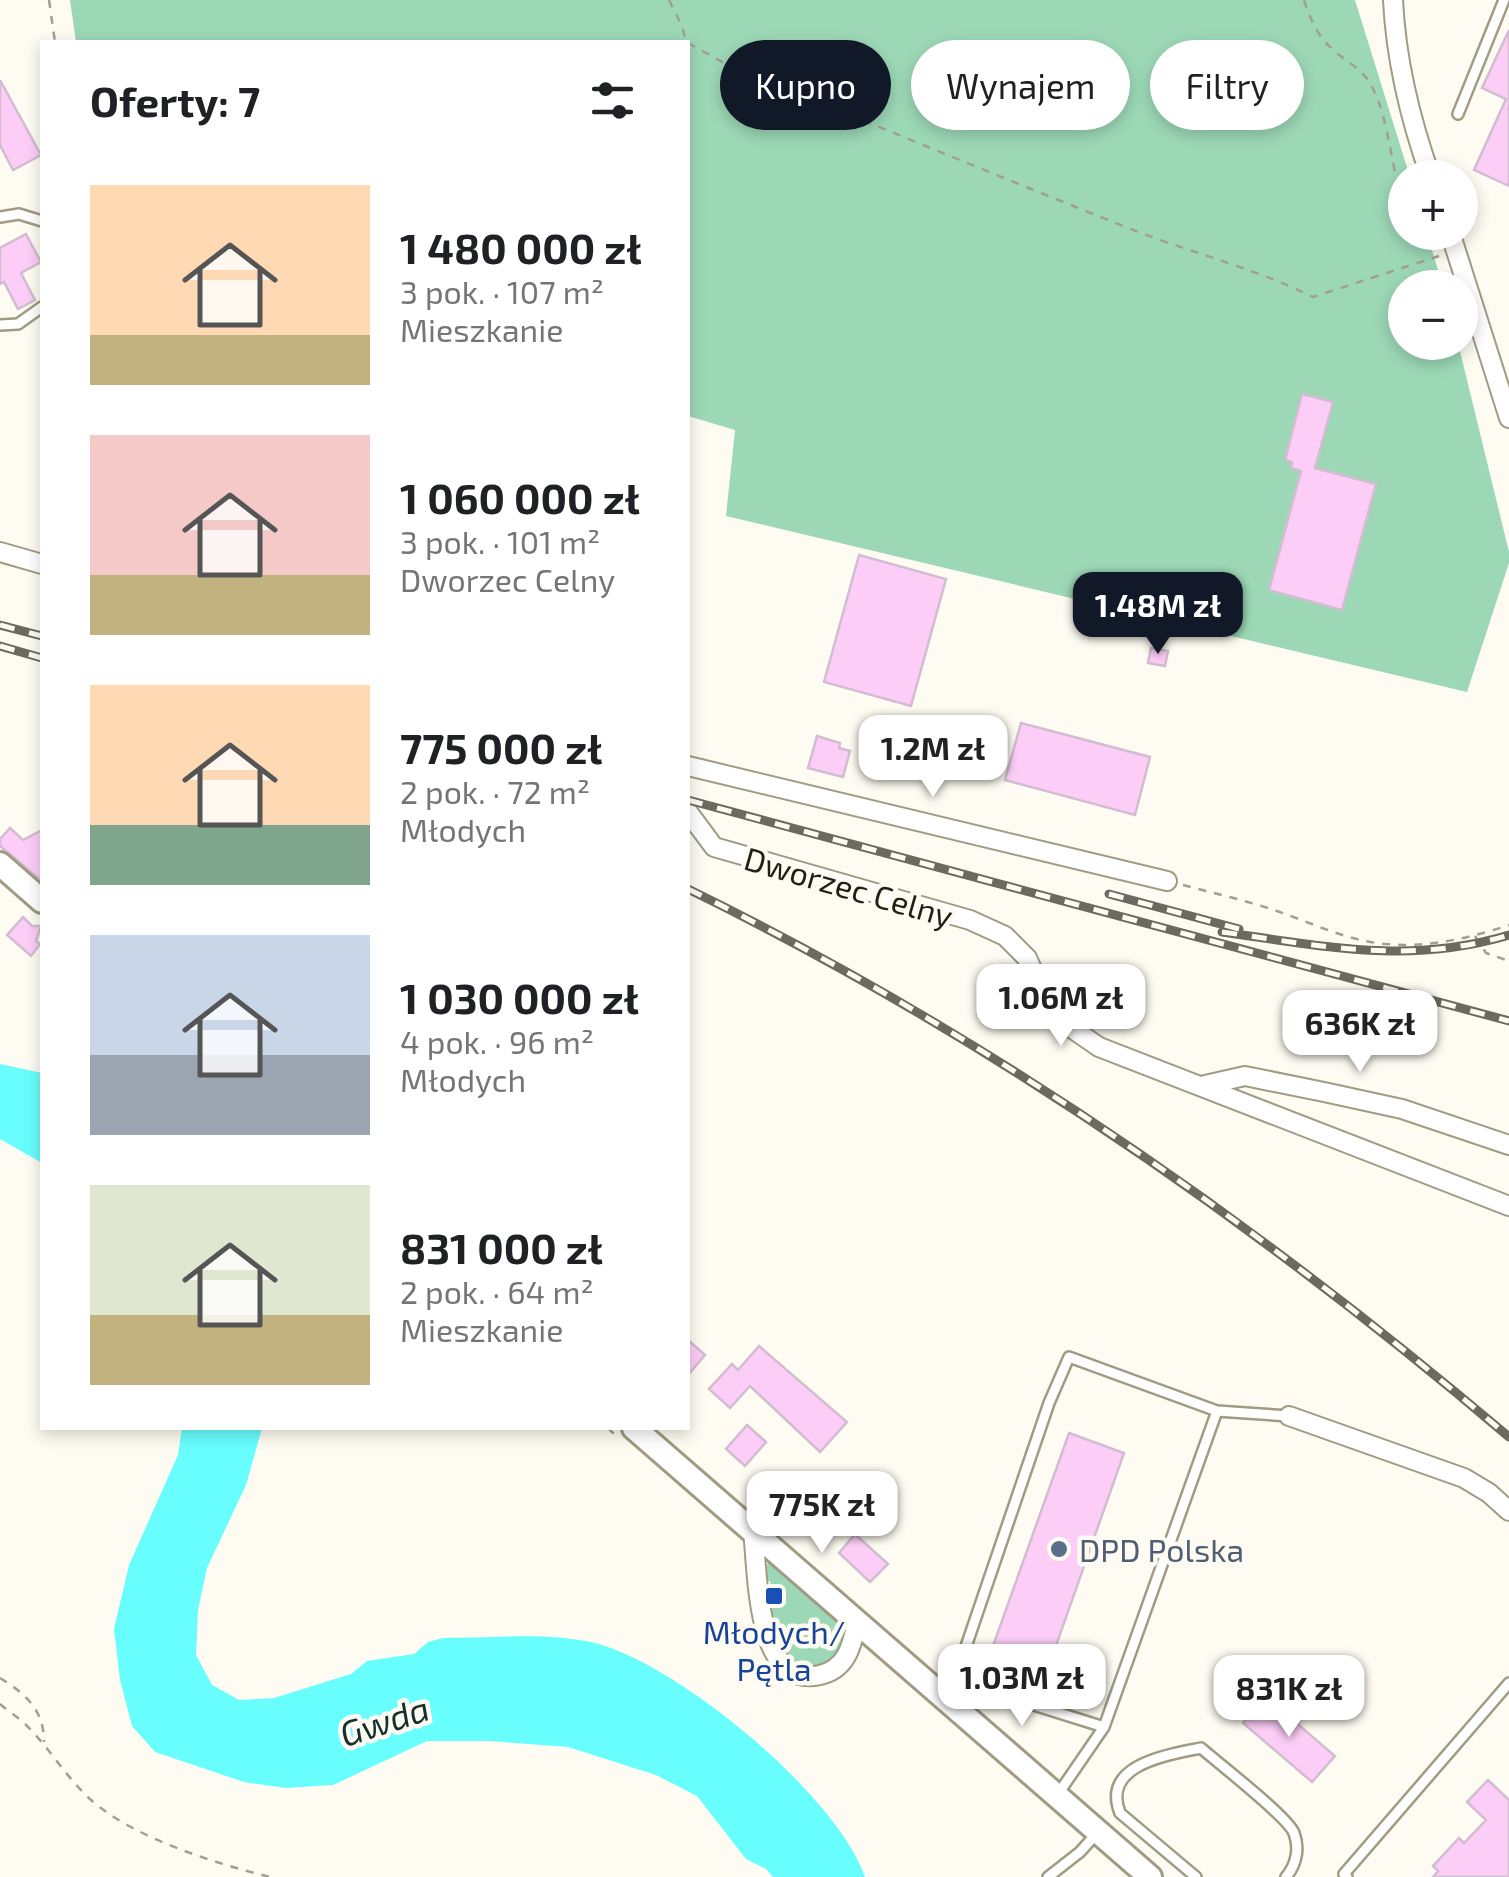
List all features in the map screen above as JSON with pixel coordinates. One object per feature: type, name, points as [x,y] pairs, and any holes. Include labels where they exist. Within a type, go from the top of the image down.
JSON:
[{"type":"street","points":[[1393,0],[1406,99],[1425,160]]},
{"type":"street","points":[[1456,250],[1509,418]]},
{"type":"street","points":[[0,552],[40,563]]},
{"type":"street","points":[[690,766],[1167,881]]},
{"type":"street","name":"Dworzec Celny","points":[[690,815],[714,847],[970,920],[1005,936],[1027,958],[1046,1001],[1067,1024],[1099,1047],[1509,1206]]},
{"type":"street","points":[[0,864],[40,899]]},
{"type":"street","name":"Dworzec Celny","points":[[1204,1085],[1246,1076],[1402,1109],[1509,1145]]},
{"type":"street","points":[[1289,1416],[1464,1478],[1509,1511]]},
{"type":"street","points":[[636,1430],[1150,1877]]},
{"type":"street","points":[[753,1531],[767,1642],[783,1667],[810,1676],[836,1668],[849,1654],[857,1622]]},
{"type":"lane","points":[[1458,114],[1504,0]]},
{"type":"lane","points":[[0,217],[19,214],[40,220]]},
{"type":"lane","points":[[0,326],[18,324],[40,308]]},
{"type":"lane","points":[[1104,1727],[970,1685],[959,1667],[1049,1403],[1070,1357],[1217,1411],[1289,1416]]},
{"type":"lane","points":[[1058,1794],[1104,1727],[1217,1411]]},
{"type":"lane","points":[[1344,1876],[1509,1682]]},
{"type":"lane","points":[[1196,1877],[1120,1813],[1116,1802],[1121,1783],[1134,1768],[1149,1759],[1201,1748],[1293,1830],[1297,1853],[1293,1869],[1286,1877]]},
{"type":"lane","points":[[1048,1877],[1099,1831]]},
{"type":"path","points":[[49,0],[55,40]]},
{"type":"path","points":[[669,0],[686,40]]},
{"type":"path","points":[[1304,0],[1312,26],[1328,46],[1368,78],[1380,105],[1391,160]]},
{"type":"path","points":[[690,44],[726,64],[1054,198],[1190,252],[1283,282],[1313,297],[1430,250]]},
{"type":"path","points":[[1167,881],[1386,944],[1420,944],[1509,925]]},
{"type":"path","points":[[1474,935],[1486,954],[1509,960]]},
{"type":"path","points":[[0,1678],[32,1700],[44,1726],[44,1746]]},
{"type":"path","points":[[0,1704],[28,1727],[64,1774],[95,1804],[132,1827],[212,1860],[270,1877]]},
{"type":"green space","points":[[70,0],[1355,0],[1405,160],[1388,160],[1388,250],[1432,250],[1438,270],[1388,270],[1388,360],[1462,360],[1509,552],[1509,563],[1467,692],[726,516],[735,430],[690,417],[690,40],[76,40]]},
{"type":"green space","points":[[770,1561],[840,1619],[847,1631],[839,1651],[824,1667],[798,1665],[775,1647],[770,1611],[777,1603],[775,1587],[766,1581],[765,1567]]},
{"type":"water","points":[[0,1064],[40,1073],[40,1162],[0,1139]]},
{"type":"water","name":"Gwda","points":[[182,1430],[261,1430],[246,1485],[207,1568],[198,1610],[196,1655],[212,1685],[239,1700],[274,1698],[351,1674],[367,1661],[414,1654],[428,1642],[443,1638],[538,1637],[595,1643],[668,1677],[751,1737],[823,1809],[849,1844],[865,1877],[773,1877],[746,1859],[697,1796],[656,1775],[568,1747],[427,1741],[333,1785],[286,1788],[244,1782],[155,1752],[132,1726],[120,1680],[114,1629],[129,1565],[178,1455]]},
{"type":"building","points":[[1509,30],[1509,186],[1478,172],[1478,161],[1506,99],[1482,88]]},
{"type":"building","points":[[0,80],[40,156],[13,170],[0,145]]},
{"type":"building","points":[[26,234],[40,260],[21,273],[35,300],[18,309],[4,282],[0,284],[0,248]]},
{"type":"building","points":[[1302,394],[1333,402],[1315,468],[1376,484],[1342,610],[1269,590],[1301,471],[1291,468],[1292,462],[1285,460]]},
{"type":"building","points":[[859,555],[946,579],[911,706],[824,682]]},
{"type":"building","points":[[1151,648],[1168,651],[1165,666],[1148,663]]},
{"type":"building","points":[[1021,723],[1150,757],[1135,815],[1005,780]]},
{"type":"building","points":[[817,736],[840,743],[839,748],[850,751],[843,777],[808,768]]},
{"type":"building","points":[[10,828],[23,840],[40,831],[40,879],[0,846],[0,839]]},
{"type":"building","points":[[23,917],[32,926],[40,926],[36,941],[40,944],[31,956],[7,935]]},
{"type":"building","points":[[690,1342],[705,1355],[690,1373]]},
{"type":"building","points":[[759,1346],[847,1422],[820,1452],[750,1386],[730,1408],[709,1389],[732,1364],[738,1370]]},
{"type":"building","points":[[747,1425],[766,1442],[745,1466],[726,1449]]},
{"type":"building","name":"DPD Polska","points":[[1069,1433],[1124,1453],[1040,1691],[989,1673],[998,1648],[993,1646]]},
{"type":"building","points":[[782,1473],[801,1485],[815,1503],[799,1521],[766,1491]]},
{"type":"building","points":[[855,1534],[888,1564],[870,1582],[839,1553]]},
{"type":"building","points":[[1266,1697],[1335,1756],[1312,1782],[1243,1723]]},
{"type":"building","points":[[1488,1780],[1509,1800],[1509,1877],[1433,1877],[1438,1871],[1433,1866],[1459,1838],[1464,1843],[1486,1820],[1467,1802]]},
{"type":"railway","points":[[0,625],[40,635]]},
{"type":"railway","points":[[0,646],[40,657]]},
{"type":"railway","points":[[690,801],[1509,1021]]},
{"type":"railway","points":[[690,890],[906,1006],[1115,1137],[1316,1281],[1509,1437]]},
{"type":"railway","points":[[1109,894],[1239,929]]},
{"type":"railway","points":[[1222,932],[1331,947],[1401,951],[1472,944],[1509,935]]},
{"type":"place","name":"DPD Polska","points":[[1059,1549]]},
{"type":"place","name":"Młodych/ Pętla","points":[[774,1596]]}]
